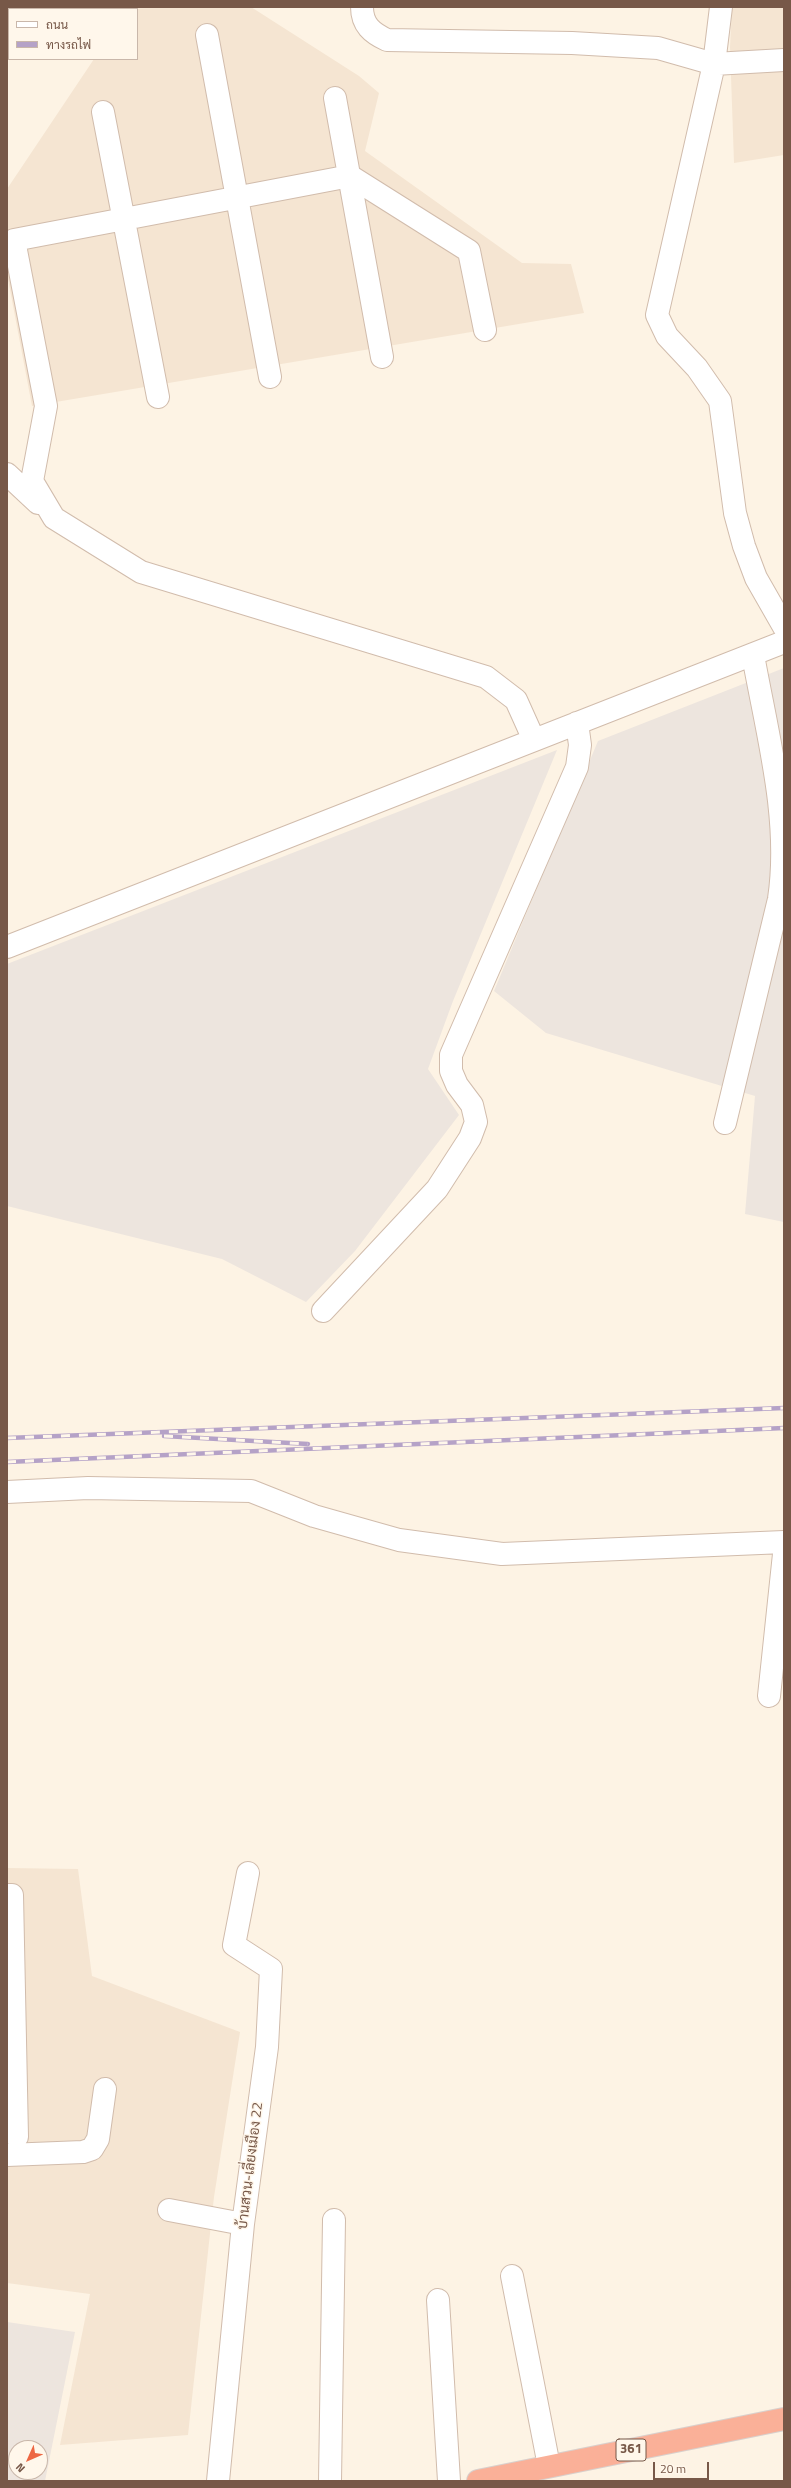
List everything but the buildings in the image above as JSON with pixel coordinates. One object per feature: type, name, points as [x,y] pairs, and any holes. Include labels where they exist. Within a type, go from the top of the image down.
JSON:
[{"type":"highway","name":"361","points":[[478,2481],[784,2419]]},
{"type":"street","points":[[362,7],[362,19],[373,33],[387,40],[572,43],[658,48],[714,64],[784,60]]},
{"type":"street","points":[[721,7],[714,64],[657,315],[667,336],[697,368],[720,401],[735,512],[742,539],[756,578],[784,626]]},
{"type":"street","points":[[207,35],[270,378]]},
{"type":"street","points":[[335,98],[382,357]]},
{"type":"street","points":[[103,112],[158,397]]},
{"type":"street","points":[[54,518],[32,481],[46,406],[14,240],[350,176],[469,251],[485,330]]},
{"type":"street","points":[[7,474],[54,518],[141,572],[486,677],[516,700],[534,740]]},
{"type":"street","points":[[7,947],[784,642]]},
{"type":"street","points":[[725,1122],[779,899],[783,876],[783,833],[780,774],[753,655]]},
{"type":"street","points":[[323,1311],[437,1189],[470,1138],[476,1122],[472,1105],[457,1085],[451,1071],[450,1055],[577,768],[580,745],[577,723]]},
{"type":"street","points":[[7,1492],[88,1488],[250,1491],[314,1516],[399,1540],[502,1554],[784,1542]]},
{"type":"street","points":[[769,1696],[784,1554]]},
{"type":"street","name":"บ้านสวน-เลี่ยงเมือง 22","points":[[218,2481],[243,2224],[267,2046],[271,1969],[234,1946],[248,1872]]},
{"type":"street","points":[[7,1895],[12,1895],[12,2146],[83,2152],[92,2149],[98,2139],[105,2089]]},
{"type":"street","points":[[169,2210],[243,2224]]},
{"type":"street","points":[[330,2481],[334,2220]]},
{"type":"street","points":[[512,2276],[549,2466]]},
{"type":"street","points":[[438,2300],[449,2481]]},
{"type":"shaded area","points":[[251,7],[359,76],[379,93],[365,151],[522,263],[571,264],[584,313],[32,406],[7,274],[7,189],[93,60],[138,60],[138,8],[128,8]]},
{"type":"shaded area","points":[[732,7],[784,7],[784,155],[734,163],[730,47]]},
{"type":"shaded area","points":[[784,668],[784,1222],[745,1214],[755,1096],[546,1033],[494,991],[598,741]]},
{"type":"shaded area","points":[[557,750],[453,1001],[428,1069],[459,1115],[355,1251],[306,1302],[222,1259],[7,1206],[7,964]]},
{"type":"shaded area","points":[[7,1868],[78,1869],[92,1976],[240,2032],[214,2197],[188,2435],[60,2445],[90,2294],[7,2283]]},
{"type":"shaded area","points":[[7,2322],[75,2332],[48,2466],[48,2440],[8,2440],[8,2480],[45,2481],[7,2481]]},
{"type":"railway","points":[[7,1438],[784,1408]]},
{"type":"railway","points":[[7,1462],[784,1428]]},
{"type":"railway","points":[[164,1436],[308,1444]]}]
